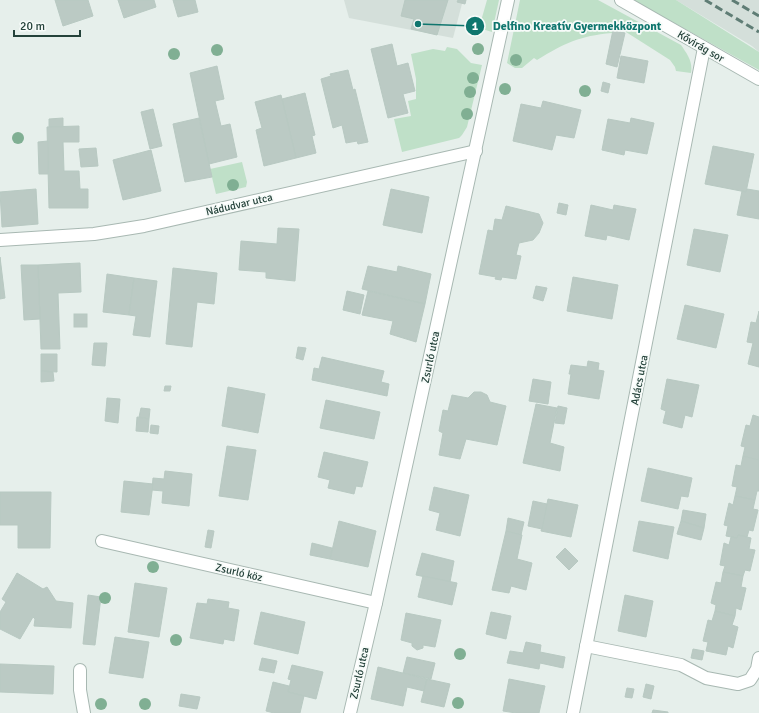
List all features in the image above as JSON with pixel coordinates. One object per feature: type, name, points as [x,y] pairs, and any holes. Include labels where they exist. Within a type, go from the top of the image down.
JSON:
[{"type":"street","name":"Zsurló utca","points":[[350,713],[376,603],[508,0]]},
{"type":"street","name":"Kővirág sor","points":[[621,0],[759,79]]},
{"type":"street","name":"Adács utca","points":[[573,713],[704,48]]},
{"type":"street","name":"Nádudvar utca","points":[[0,240],[94,234],[144,226],[476,151]]},
{"type":"street","name":"Zsurló köz","points":[[102,541],[376,603]]},
{"type":"street","points":[[586,646],[681,664],[706,678],[738,684],[750,680],[757,669],[759,658]]},
{"type":"street","points":[[80,670],[80,690],[84,713]]},
{"type":"shaded area","points":[[344,0],[463,0],[453,38],[349,18]]},
{"type":"shaded area","points":[[676,0],[759,0],[759,52],[752,46]]},
{"type":"green space","points":[[487,0],[499,0],[492,32],[479,28]]},
{"type":"green space","points":[[520,0],[598,0],[681,45],[690,61],[691,73],[676,71],[670,60],[615,25],[612,33],[581,38],[556,49],[537,60],[534,58],[522,68],[515,68],[507,63]]},
{"type":"green space","points":[[633,0],[676,0],[759,52],[759,70]]},
{"type":"green space","points":[[447,47],[457,49],[471,63],[482,65],[467,127],[459,138],[402,152],[394,119],[411,116],[408,101],[416,99],[416,79],[411,54],[433,49],[445,51]]},
{"type":"green space","points":[[242,162],[247,182],[246,187],[216,194],[210,169]]},
{"type":"building","points":[[55,0],[88,0],[93,16],[63,26]]},
{"type":"building","points":[[118,0],[154,0],[156,7],[124,18]]},
{"type":"building","points":[[173,0],[195,0],[198,12],[178,17]]},
{"type":"building","points":[[405,0],[448,0],[437,35],[411,29],[414,19],[401,16]]},
{"type":"building","points":[[458,0],[466,0],[465,4],[457,2]]},
{"type":"building","points":[[613,30],[625,33],[617,67],[606,64]]},
{"type":"building","points":[[392,44],[397,66],[408,63],[415,91],[403,94],[408,113],[388,118],[371,49]]},
{"type":"building","points":[[621,56],[648,61],[644,83],[617,78]]},
{"type":"building","points":[[217,66],[224,99],[215,101],[221,126],[230,124],[237,157],[209,164],[190,73]]},
{"type":"building","points":[[348,70],[353,90],[355,89],[368,142],[358,144],[357,141],[346,143],[342,125],[333,128],[321,79],[331,76],[330,74]]},
{"type":"building","points":[[603,82],[610,84],[608,93],[601,91]]},
{"type":"building","points":[[305,93],[315,135],[312,136],[316,153],[296,158],[282,99]]},
{"type":"building","points":[[281,95],[296,158],[264,166],[256,130],[262,128],[255,102]]},
{"type":"building","points":[[543,101],[581,110],[574,138],[556,135],[552,150],[513,141],[521,104],[541,108]]},
{"type":"building","points":[[153,109],[162,146],[150,149],[141,112]]},
{"type":"building","points":[[63,118],[63,127],[49,127],[49,119]]},
{"type":"building","points":[[199,118],[212,177],[185,182],[173,124]]},
{"type":"building","points":[[631,118],[654,123],[647,154],[625,150],[624,155],[602,150],[608,119],[630,123]]},
{"type":"building","points":[[79,126],[79,142],[63,142],[64,171],[79,171],[80,189],[88,189],[88,208],[49,208],[47,127]]},
{"type":"building","points":[[48,141],[48,174],[39,174],[38,142]]},
{"type":"building","points":[[713,146],[754,154],[746,192],[705,184]]},
{"type":"building","points":[[96,148],[98,166],[81,167],[79,149]]},
{"type":"building","points":[[151,150],[161,191],[123,200],[113,160]]},
{"type":"building","points":[[36,189],[38,224],[2,227],[0,192]]},
{"type":"building","points":[[391,189],[429,197],[422,233],[383,225]]},
{"type":"building","points":[[747,189],[759,191],[759,219],[737,215],[742,191],[746,192]]},
{"type":"building","points":[[559,203],[568,205],[566,215],[557,213]]},
{"type":"building","points":[[591,205],[613,210],[614,205],[636,209],[629,240],[607,235],[606,240],[585,236]]},
{"type":"building","points":[[506,206],[539,214],[543,223],[539,233],[533,240],[519,243],[516,255],[521,256],[516,279],[502,277],[501,280],[495,279],[496,277],[479,274],[488,230],[493,231],[495,219],[502,220]]},
{"type":"building","points":[[278,228],[299,229],[295,281],[266,278],[266,272],[239,270],[241,241],[277,244]]},
{"type":"building","points":[[694,229],[728,235],[720,272],[687,265]]},
{"type":"building","points":[[0,257],[5,298],[0,299]]},
{"type":"building","points":[[80,263],[81,292],[58,293],[60,349],[41,349],[38,265]]},
{"type":"building","points":[[21,265],[38,265],[40,319],[24,320]]},
{"type":"building","points":[[368,266],[397,272],[398,266],[431,274],[425,304],[362,289]]},
{"type":"building","points":[[173,268],[217,273],[214,304],[197,302],[192,347],[166,344]]},
{"type":"building","points":[[107,274],[134,278],[129,315],[103,312]]},
{"type":"building","points":[[573,277],[618,285],[612,319],[567,311]]},
{"type":"building","points":[[134,278],[157,281],[150,337],[133,335],[136,316],[129,315]]},
{"type":"building","points":[[536,286],[547,288],[543,301],[533,298]]},
{"type":"building","points":[[347,291],[364,295],[360,314],[343,310]]},
{"type":"building","points":[[368,291],[425,304],[416,342],[390,334],[393,321],[362,315]]},
{"type":"building","points":[[685,305],[724,314],[716,348],[677,339]]},
{"type":"building","points":[[759,311],[759,367],[748,364],[753,343],[747,342],[751,322],[756,323]]},
{"type":"building","points":[[74,314],[87,314],[87,327],[74,327]]},
{"type":"building","points":[[94,343],[107,343],[105,366],[92,365]]},
{"type":"building","points":[[298,347],[306,348],[303,360],[296,358]]},
{"type":"building","points":[[41,354],[57,354],[57,372],[41,371]]},
{"type":"building","points":[[322,357],[384,371],[381,382],[389,384],[387,396],[312,380],[314,368],[319,369]]},
{"type":"building","points":[[588,361],[599,363],[598,370],[604,371],[599,399],[568,394],[571,365],[587,367]]},
{"type":"building","points":[[41,371],[53,372],[54,381],[41,382]]},
{"type":"building","points":[[533,379],[551,382],[548,404],[529,401]]},
{"type":"building","points":[[667,379],[699,385],[692,417],[685,415],[682,428],[663,423],[666,411],[661,409]]},
{"type":"building","points":[[165,386],[171,386],[170,391],[164,391]]},
{"type":"building","points":[[228,387],[265,394],[258,433],[222,426]]},
{"type":"building","points":[[474,392],[481,392],[487,395],[490,402],[506,406],[497,445],[466,439],[460,459],[439,455],[443,433],[439,431],[443,410],[448,411],[452,395],[468,398]]},
{"type":"building","points":[[107,398],[120,399],[118,423],[105,421]]},
{"type":"building","points":[[326,400],[380,412],[374,439],[320,428]]},
{"type":"building","points":[[536,404],[557,408],[550,443],[564,447],[560,471],[523,463]]},
{"type":"building","points":[[558,406],[567,408],[564,424],[555,423]]},
{"type":"building","points":[[141,408],[150,409],[149,419],[139,417]]},
{"type":"building","points":[[753,415],[759,417],[759,460],[743,456],[745,447],[741,446],[746,425],[750,426]]},
{"type":"building","points":[[137,417],[149,419],[148,432],[136,431]]},
{"type":"building","points":[[151,425],[159,426],[158,434],[150,433]]},
{"type":"building","points":[[227,446],[256,450],[248,500],[219,496]]},
{"type":"building","points":[[324,452],[368,462],[362,487],[356,486],[354,494],[328,488],[330,480],[318,477]]},
{"type":"building","points":[[743,456],[759,460],[759,491],[757,491],[755,500],[735,496],[737,487],[732,486],[736,465],[741,466]]},
{"type":"building","points":[[648,468],[692,478],[688,497],[681,496],[678,509],[641,501]]},
{"type":"building","points":[[165,471],[192,474],[189,506],[162,503],[163,491],[152,490],[153,478],[164,479]]},
{"type":"building","points":[[124,481],[153,484],[149,515],[121,512]]},
{"type":"building","points":[[434,487],[469,495],[460,536],[436,530],[440,513],[429,510]]},
{"type":"building","points":[[0,492],[51,492],[50,548],[18,548],[18,525],[0,525]]},
{"type":"building","points":[[735,496],[755,500],[753,509],[758,510],[753,531],[749,530],[747,537],[738,535],[737,538],[726,536],[728,526],[724,525],[729,503],[733,505]]},
{"type":"building","points":[[548,499],[578,505],[571,537],[541,531]]},
{"type":"building","points":[[533,501],[547,504],[542,529],[528,526]]},
{"type":"building","points":[[683,510],[706,514],[704,528],[681,521]]},
{"type":"building","points":[[508,518],[524,522],[521,535],[506,531]]},
{"type":"building","points":[[339,521],[376,531],[368,567],[330,559]]},
{"type":"building","points":[[639,521],[674,527],[668,559],[633,551]]},
{"type":"building","points":[[681,521],[704,528],[701,540],[677,534]]},
{"type":"building","points":[[208,530],[214,531],[211,548],[205,547]]},
{"type":"building","points":[[506,531],[522,535],[517,559],[532,563],[526,590],[511,586],[509,593],[492,590]]},
{"type":"building","points":[[738,535],[751,538],[749,549],[755,550],[750,571],[745,570],[743,576],[723,572],[725,566],[720,565],[724,543],[729,545],[731,537],[737,538]]},
{"type":"building","points":[[312,543],[332,548],[330,559],[310,555]]},
{"type":"building","points":[[565,548],[578,561],[569,570],[556,557]]},
{"type":"building","points":[[422,553],[454,561],[450,582],[416,575]]},
{"type":"building","points":[[723,572],[743,576],[741,587],[746,588],[741,610],[736,608],[735,616],[715,611],[716,605],[711,603],[716,582],[721,583]]},
{"type":"building","points":[[17,573],[43,589],[47,587],[56,601],[73,603],[71,628],[34,626],[35,619],[33,617],[20,639],[0,629],[0,612],[6,602],[2,599]]},
{"type":"building","points":[[423,576],[457,583],[452,605],[418,597]]},
{"type":"building","points":[[135,583],[167,588],[159,637],[128,632]]},
{"type":"building","points":[[88,595],[101,597],[95,645],[83,644]]},
{"type":"building","points":[[625,595],[653,601],[646,637],[618,631]]},
{"type":"building","points":[[208,599],[229,602],[228,608],[239,610],[234,641],[224,639],[223,644],[190,638],[197,603],[207,604]]},
{"type":"building","points":[[715,611],[735,616],[732,625],[738,627],[733,648],[728,646],[726,655],[706,651],[708,642],[703,641],[708,620],[712,621]]},
{"type":"building","points":[[261,612],[305,622],[298,654],[254,644]]},
{"type":"building","points":[[491,612],[511,616],[506,639],[486,634]]},
{"type":"building","points":[[406,613],[441,620],[435,647],[423,645],[423,648],[417,650],[412,646],[412,643],[401,640]]},
{"type":"building","points":[[115,637],[149,642],[143,678],[109,673]]},
{"type":"building","points":[[526,642],[541,645],[540,652],[565,657],[563,668],[540,663],[539,669],[507,663],[510,651],[523,653]]},
{"type":"building","points":[[693,649],[704,651],[702,660],[691,658]]},
{"type":"building","points":[[407,657],[435,663],[431,679],[403,673]]},
{"type":"building","points":[[262,658],[277,661],[274,673],[259,670]]},
{"type":"building","points":[[0,664],[54,666],[53,694],[0,692]]},
{"type":"building","points":[[292,665],[323,672],[316,699],[288,692],[291,680],[288,679]]},
{"type":"building","points":[[378,667],[427,679],[424,691],[407,687],[403,706],[371,699]]},
{"type":"building","points":[[427,679],[450,684],[444,707],[421,702]]},
{"type":"building","points":[[509,679],[545,686],[539,713],[516,713],[503,711]]},
{"type":"building","points":[[273,682],[289,686],[288,692],[304,696],[300,713],[274,713],[266,711]]},
{"type":"building","points":[[646,684],[654,686],[651,699],[643,697]]},
{"type":"building","points":[[627,688],[634,689],[632,698],[625,697]]},
{"type":"building","points":[[181,694],[200,697],[197,709],[179,706]]},
{"type":"building","points":[[653,710],[668,712],[668,713],[652,713]]},
{"type":"railway","points":[[705,0],[759,32]]},
{"type":"railway","points":[[732,0],[759,16]]},
{"type":"place","name":"Delfino Kreatív Gyermekközpont","points":[[418,24]]}]
